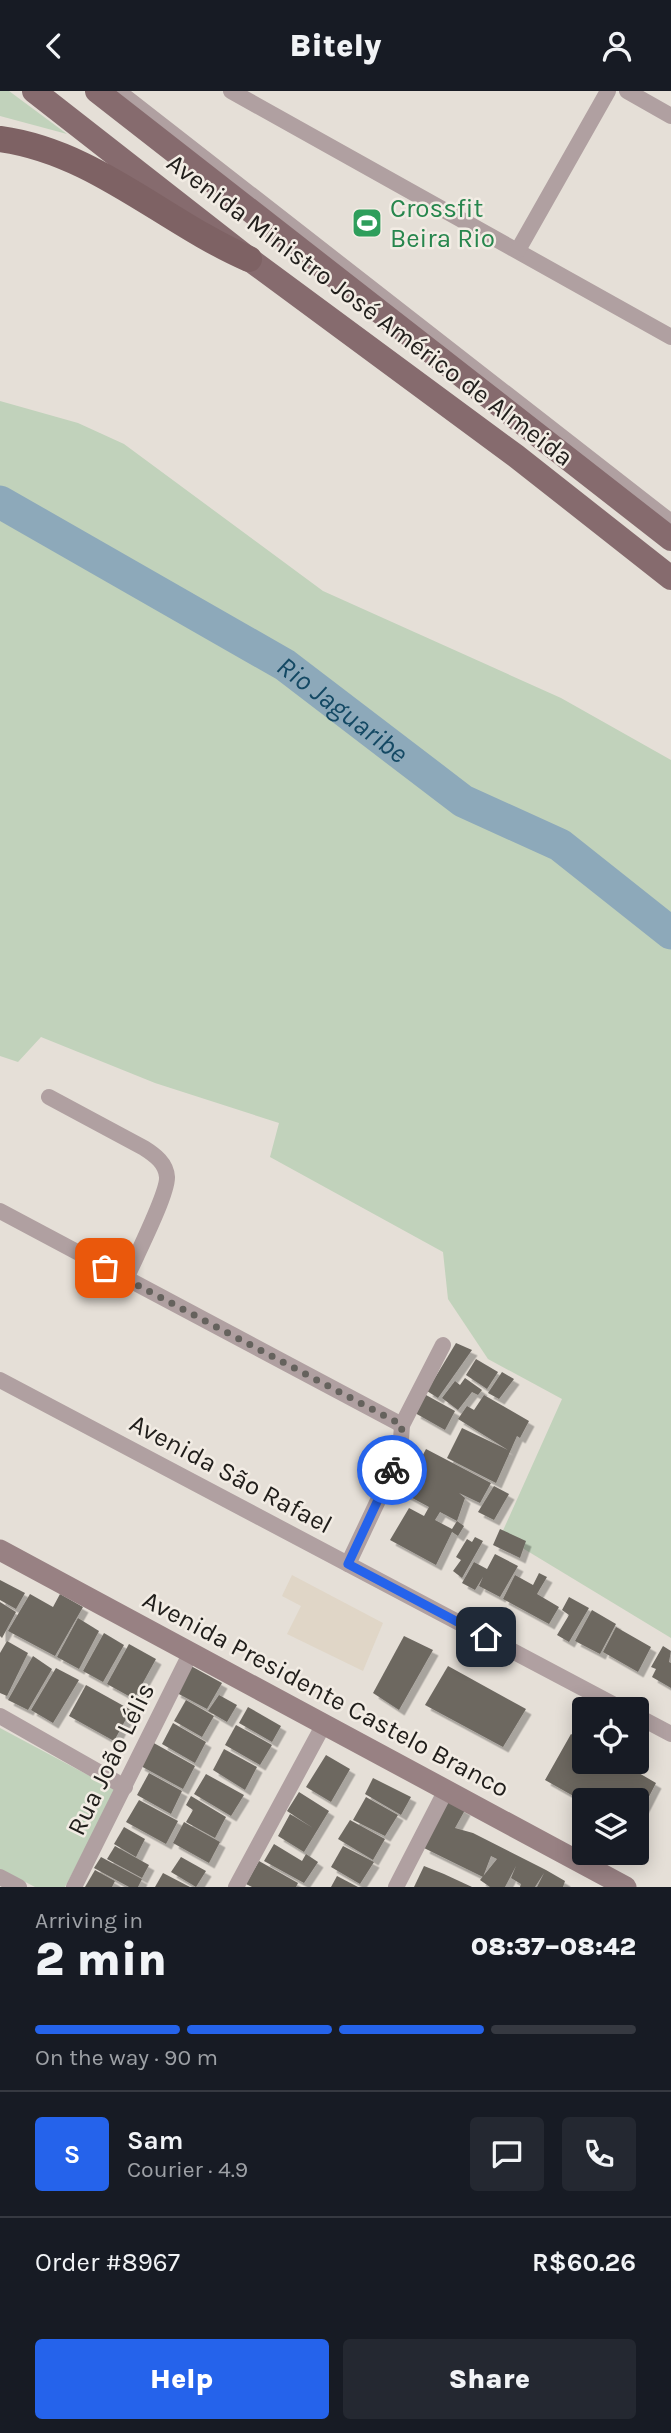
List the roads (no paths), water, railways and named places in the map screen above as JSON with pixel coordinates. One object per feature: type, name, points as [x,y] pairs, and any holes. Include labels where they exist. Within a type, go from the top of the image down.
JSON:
[{"type":"highway","points":[[0,139],[59,154],[145,198],[223,248],[249,259]]},
{"type":"main road","name":"Avenida Ministro José Américo de Almeida","points":[[34,91],[249,259],[510,451],[671,577]]},
{"type":"main road","name":"Avenida Ministro José Américo de Almeida","points":[[97,91],[671,539]]},
{"type":"main road","points":[[510,451],[530,428]]},
{"type":"main road","name":"Avenida Presidente Castelo Branco","points":[[0,1550],[626,1887]]},
{"type":"street","points":[[118,91],[671,522]]},
{"type":"street","points":[[231,91],[671,337]]},
{"type":"street","points":[[518,250],[608,91]]},
{"type":"street","points":[[627,91],[671,116]]},
{"type":"street","points":[[49,1097],[144,1148],[154,1155],[164,1168],[166,1188],[126,1279]]},
{"type":"street","points":[[0,1211],[402,1425]]},
{"type":"street","points":[[348,1564],[400,1454],[402,1425],[443,1345]]},
{"type":"street","name":"Avenida São Rafael","points":[[0,1380],[599,1697]]},
{"type":"street","name":"Rua João Lélis","points":[[74,1887],[191,1652]]},
{"type":"street","points":[[0,1716],[125,1787]]},
{"type":"street","points":[[649,1722],[671,1734]]},
{"type":"street","points":[[236,1887],[324,1724]]},
{"type":"street","points":[[396,1887],[446,1790]]},
{"type":"street","points":[[0,1877],[19,1887]]},
{"type":"waterway","name":"Rio Jaguaribe","points":[[0,502],[285,665],[463,801],[560,845],[671,933]]},
{"type":"place","name":"Crossfit Beira Rio","points":[[367,223]]}]
